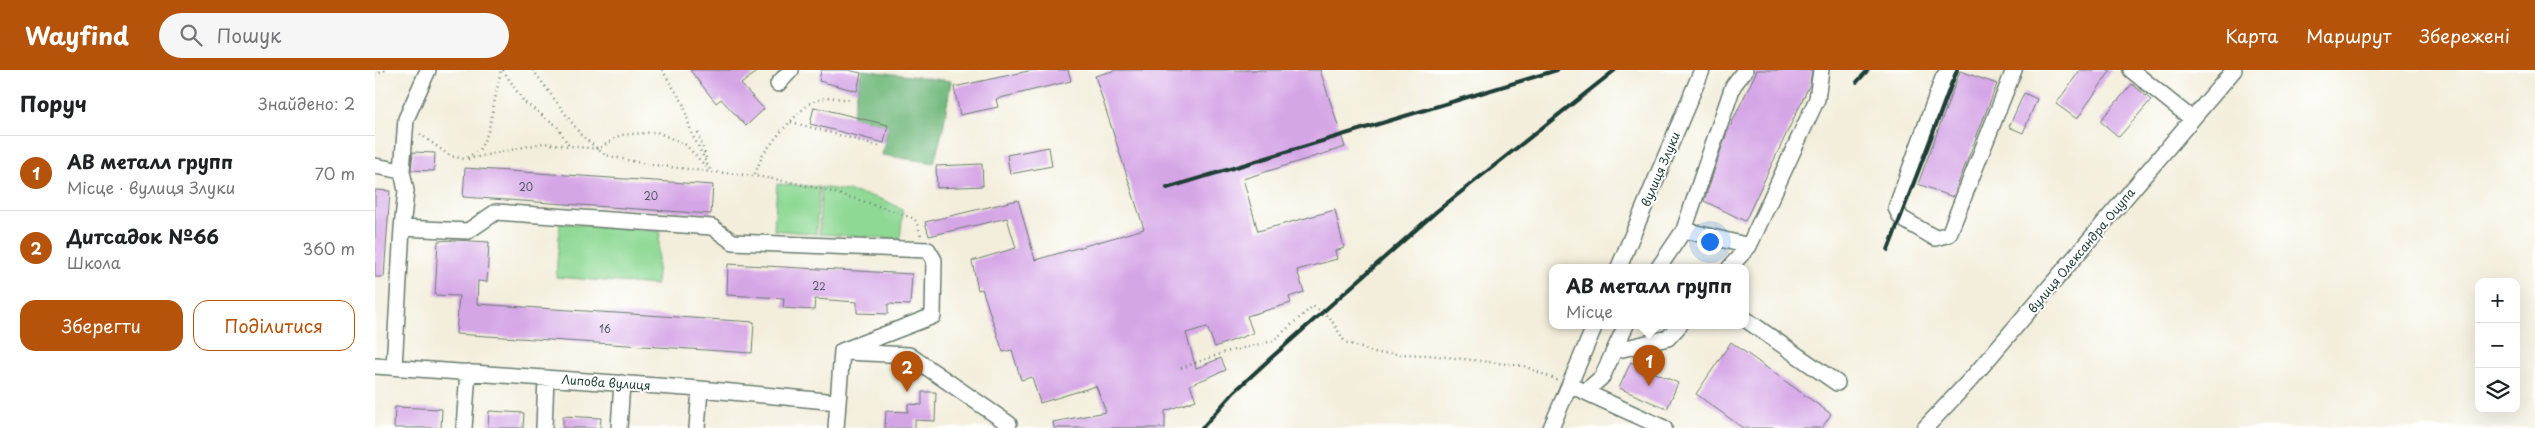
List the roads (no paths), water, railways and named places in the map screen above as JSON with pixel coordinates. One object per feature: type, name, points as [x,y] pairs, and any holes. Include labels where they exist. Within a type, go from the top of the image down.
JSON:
[{"type":"street","points":[[393,367],[406,191],[402,171],[406,119],[428,70]]},
{"type":"street","points":[[778,84],[791,70]]},
{"type":"street","name":"вулиця Злуки","points":[[1620,264],[1702,70]]},
{"type":"street","points":[[1661,264],[1684,230],[1733,86],[1745,70]]},
{"type":"street","points":[[1733,264],[1749,246],[1817,98],[1821,70]]},
{"type":"street","points":[[1949,70],[1943,78],[1896,208],[1901,218],[1935,238],[1949,234],[2011,71]]},
{"type":"street","points":[[2131,70],[2192,119]]},
{"type":"street","name":"вулиця Олександра Оцупа","points":[[1925,428],[1972,378],[2235,70]]},
{"type":"street","points":[[375,166],[402,171]]},
{"type":"street","points":[[402,228],[468,231],[496,212],[712,227],[733,242],[928,250],[934,260],[933,316],[842,351]]},
{"type":"street","points":[[1684,230],[1749,246]]},
{"type":"street","points":[[1749,322],[1837,383]]},
{"type":"street","points":[[1551,428],[1593,329]]},
{"type":"street","points":[[1585,392],[1603,377],[1624,329]]},
{"type":"street","points":[[1614,352],[1668,338],[1676,329]]},
{"type":"street","points":[[836,428],[842,351]]},
{"type":"street","points":[[842,351],[909,355],[1009,424]]},
{"type":"street","name":"Липова вулиця","points":[[375,366],[700,389],[837,402]]},
{"type":"street","points":[[464,428],[468,372]]},
{"type":"street","points":[[544,428],[547,378]]},
{"type":"street","points":[[619,428],[622,383]]},
{"type":"street","points":[[1570,385],[1664,428]]},
{"type":"street","points":[[697,428],[700,389]]},
{"type":"railway","points":[[1167,188],[1557,70]]},
{"type":"railway","points":[[1202,428],[1234,392],[1437,211],[1615,70]]},
{"type":"railway","points":[[1857,82],[1868,70]]},
{"type":"railway","points":[[1888,250],[1957,70]]},
{"type":"place","name":"АВ металл групп","points":[[1649,386]]},
{"type":"place","name":"Дитсадок №66","points":[[907,392]]}]
